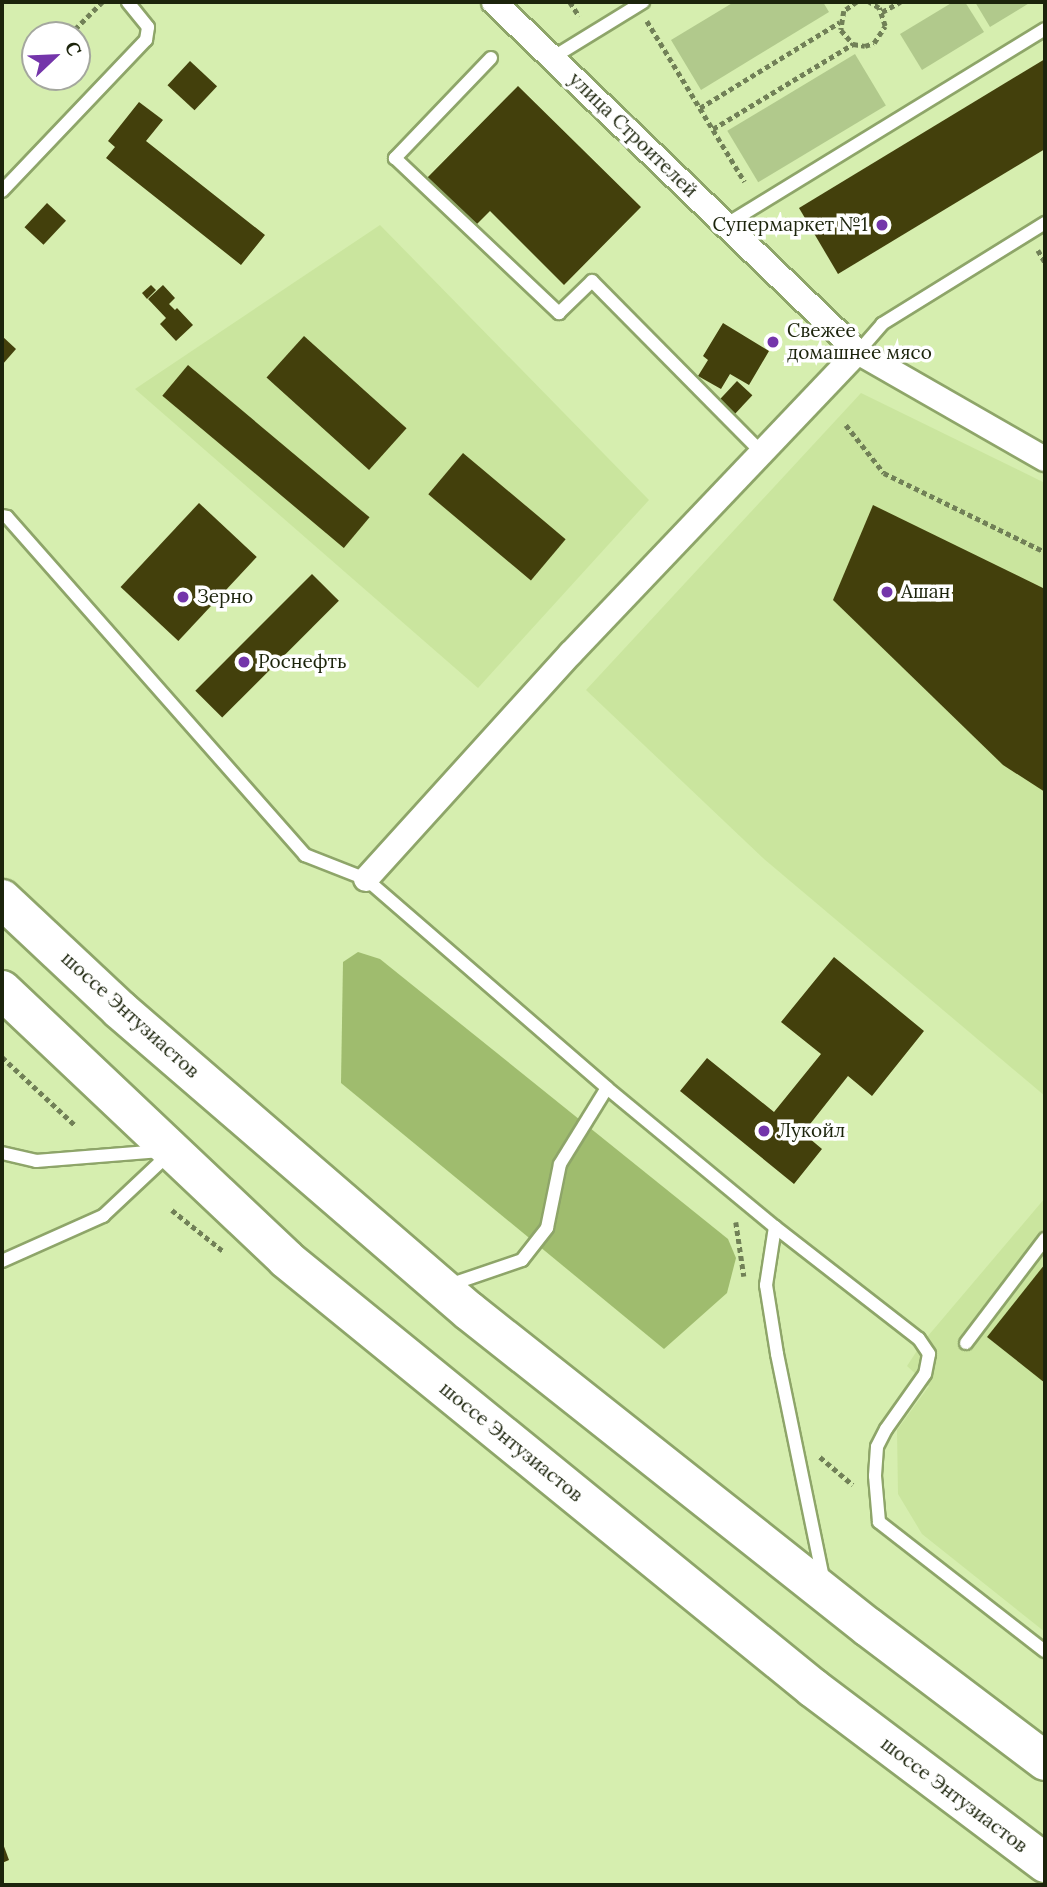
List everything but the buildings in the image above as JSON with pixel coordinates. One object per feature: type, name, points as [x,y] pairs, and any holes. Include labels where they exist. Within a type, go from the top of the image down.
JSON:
[{"type":"highway","name":"шоссе Энтузиастов","points":[[2,899],[119,1009],[442,1287],[825,1592],[1045,1761]]},
{"type":"highway","name":"шоссе Энтузиастов","points":[[2,990],[296,1268],[813,1688],[1045,1863]]},
{"type":"street","name":"улица Строителей","points":[[494,2],[858,352],[1045,459]]},
{"type":"street","points":[[366,879],[571,653],[858,352]]},
{"type":"lane","points":[[2,191],[146,40],[148,27],[128,2]]},
{"type":"lane","points":[[552,58],[640,4]]},
{"type":"lane","points":[[727,224],[1045,29]]},
{"type":"lane","points":[[491,58],[395,158],[559,313],[593,281],[763,454]]},
{"type":"lane","points":[[858,352],[882,324],[1045,223]]},
{"type":"lane","points":[[2,516],[16,527],[305,855],[366,879],[607,1088],[775,1227],[919,1339],[929,1354],[925,1374],[886,1429],[877,1447],[877,1505],[880,1522],[1045,1651]]},
{"type":"lane","points":[[442,1287],[522,1260],[547,1228],[560,1164],[607,1088]]},
{"type":"lane","points":[[2,1153],[36,1161],[172,1151]]},
{"type":"lane","points":[[2,1261],[103,1216],[172,1151]]},
{"type":"lane","points":[[775,1227],[766,1285],[825,1592]]},
{"type":"lane","points":[[966,1343],[1045,1240]]},
{"type":"path","points":[[83,21],[102,2]]},
{"type":"path","points":[[570,2],[579,17]]},
{"type":"path","points":[[857,2],[844,11],[840,22],[841,30],[853,44],[864,46],[881,36],[885,26],[882,12],[869,2]]},
{"type":"path","points":[[882,12],[900,2]]},
{"type":"path","points":[[640,4],[745,182]]},
{"type":"path","points":[[700,108],[840,22]]},
{"type":"path","points":[[713,129],[853,44]]},
{"type":"path","points":[[846,425],[884,472],[1045,552]]},
{"type":"path","points":[[2,1057],[75,1125]]},
{"type":"path","points":[[817,1454],[877,1505]]},
{"type":"shaded area","points":[[734,2],[823,2],[829,12],[701,90],[671,40]]},
{"type":"shaded area","points":[[953,2],[965,2],[984,32],[922,70],[900,34]]},
{"type":"shaded area","points":[[975,2],[1031,2],[990,27]]},
{"type":"shaded area","points":[[855,54],[886,105],[758,182],[727,131]]},
{"type":"shaded area","points":[[380,225],[649,500],[478,688],[135,389]]},
{"type":"shaded area","points":[[861,393],[1045,483],[1045,1096],[764,859],[586,690]]},
{"type":"shaded area","points":[[358,952],[380,959],[728,1239],[736,1258],[727,1293],[664,1349],[341,1083],[343,962]]},
{"type":"shaded area","points":[[1045,1198],[1045,1632],[922,1534],[898,1494],[897,1430],[929,1386],[907,1366],[922,1343]]},
{"type":"place","name":"Супермаркет №1","points":[[882,225]]},
{"type":"place","name":"Свежее домашнее мясо","points":[[773,342]]},
{"type":"place","name":"Ашан","points":[[887,592]]},
{"type":"place","name":"Зерно","points":[[183,597]]},
{"type":"place","name":"Роснефть","points":[[244,662]]},
{"type":"place","name":"Лукойл","points":[[764,1131]]}]
